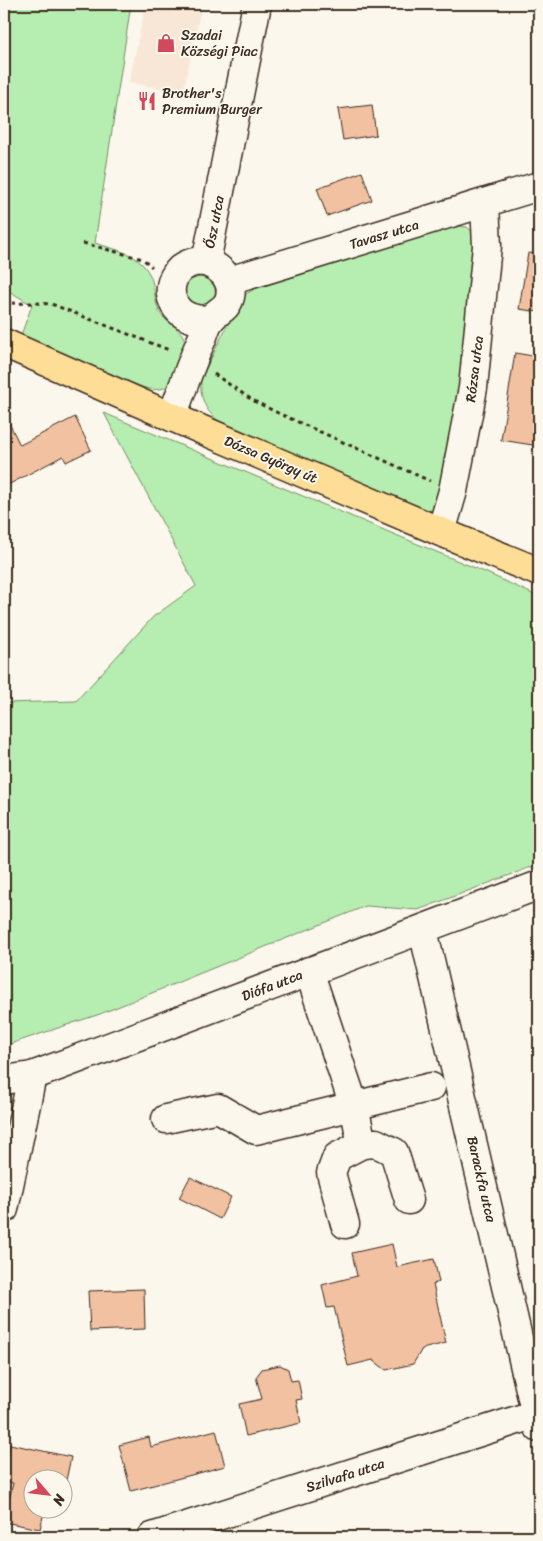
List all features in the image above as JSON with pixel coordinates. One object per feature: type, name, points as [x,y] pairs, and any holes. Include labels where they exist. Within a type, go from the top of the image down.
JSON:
[{"type":"main road","name":"Dózsa György út","points":[[4,343],[172,418],[539,572]]},
{"type":"street","name":"Ősz utca","points":[[229,281],[218,267],[206,262],[257,4]]},
{"type":"street","name":"Tavasz utca","points":[[229,281],[539,186]]},
{"type":"street","name":"Rózsa utca","points":[[441,532],[453,491],[473,388],[487,246],[485,203]]},
{"type":"street","points":[[206,262],[191,263],[179,270],[172,284],[171,291],[173,303],[180,313],[190,319],[200,321],[210,319],[224,310],[230,296],[229,281]]},
{"type":"street","points":[[172,418],[210,319]]},
{"type":"street","name":"Diófa utca","points":[[4,1080],[32,1076],[423,930],[539,884]]},
{"type":"street","name":"Barackfa utca","points":[[423,930],[538,1418]]},
{"type":"street","points":[[309,971],[354,1106],[362,1144]]},
{"type":"street","points":[[4,1209],[32,1076]]},
{"type":"street","points":[[166,1119],[218,1108],[256,1130],[431,1087]]},
{"type":"street","points":[[345,1224],[331,1173],[337,1157],[362,1144],[376,1143],[394,1152],[409,1200]]},
{"type":"street","name":"Szilvafa utca","points":[[152,1537],[538,1418]]},
{"type":"path","points":[[83,243],[143,259],[172,284]]},
{"type":"path","points":[[4,302],[13,304],[40,302],[54,305],[193,360],[252,400],[453,491]]},
{"type":"shaded area","name":"Szadai Községi Piac","points":[[146,4],[202,4],[183,93],[129,82]]},
{"type":"green space","points":[[4,4],[131,4],[95,243],[127,253],[143,265],[150,276],[159,311],[183,336],[187,351],[183,368],[174,382],[160,389],[134,384],[21,335],[32,305],[4,288]]},
{"type":"green space","points":[[448,225],[467,227],[477,236],[453,466],[434,511],[228,426],[210,413],[203,401],[201,379],[243,296],[267,281]]},
{"type":"green space","points":[[200,277],[213,284],[215,296],[211,306],[188,307],[183,289],[189,280]]},
{"type":"green space","points":[[104,413],[487,573],[539,597],[539,864],[418,910],[366,906],[100,1014],[4,1046],[4,703],[76,701],[153,617],[196,586]]},
{"type":"building","points":[[372,105],[376,135],[343,140],[338,109]]},
{"type":"building","points":[[362,172],[372,200],[327,216],[317,188]]},
{"type":"building","points":[[528,253],[539,254],[539,312],[519,309]]},
{"type":"building","points":[[515,353],[539,357],[539,446],[501,440]]},
{"type":"building","points":[[4,413],[20,445],[75,417],[91,450],[66,462],[63,456],[4,487]]},
{"type":"building","points":[[190,1177],[231,1197],[220,1219],[179,1198]]},
{"type":"building","points":[[392,1244],[397,1267],[434,1259],[439,1282],[433,1284],[446,1343],[422,1349],[413,1364],[386,1370],[373,1360],[348,1366],[334,1307],[327,1308],[322,1285],[357,1276],[352,1253]]},
{"type":"building","points":[[144,1289],[145,1329],[90,1331],[88,1291]]},
{"type":"building","points":[[280,1365],[288,1369],[291,1381],[298,1380],[302,1399],[296,1400],[301,1423],[246,1436],[239,1404],[262,1399],[256,1377],[262,1369]]},
{"type":"building","points":[[216,1430],[225,1466],[131,1491],[119,1445],[149,1437],[151,1447]]},
{"type":"building","points":[[10,1444],[71,1457],[69,1468],[22,1468],[22,1518],[43,1518],[40,1529],[4,1522],[13,1483],[4,1481]]},
{"type":"place","name":"Szadai Községi Piac","points":[[166,43]]},
{"type":"place","name":"Brother's Premium Burger","points":[[147,101]]}]
